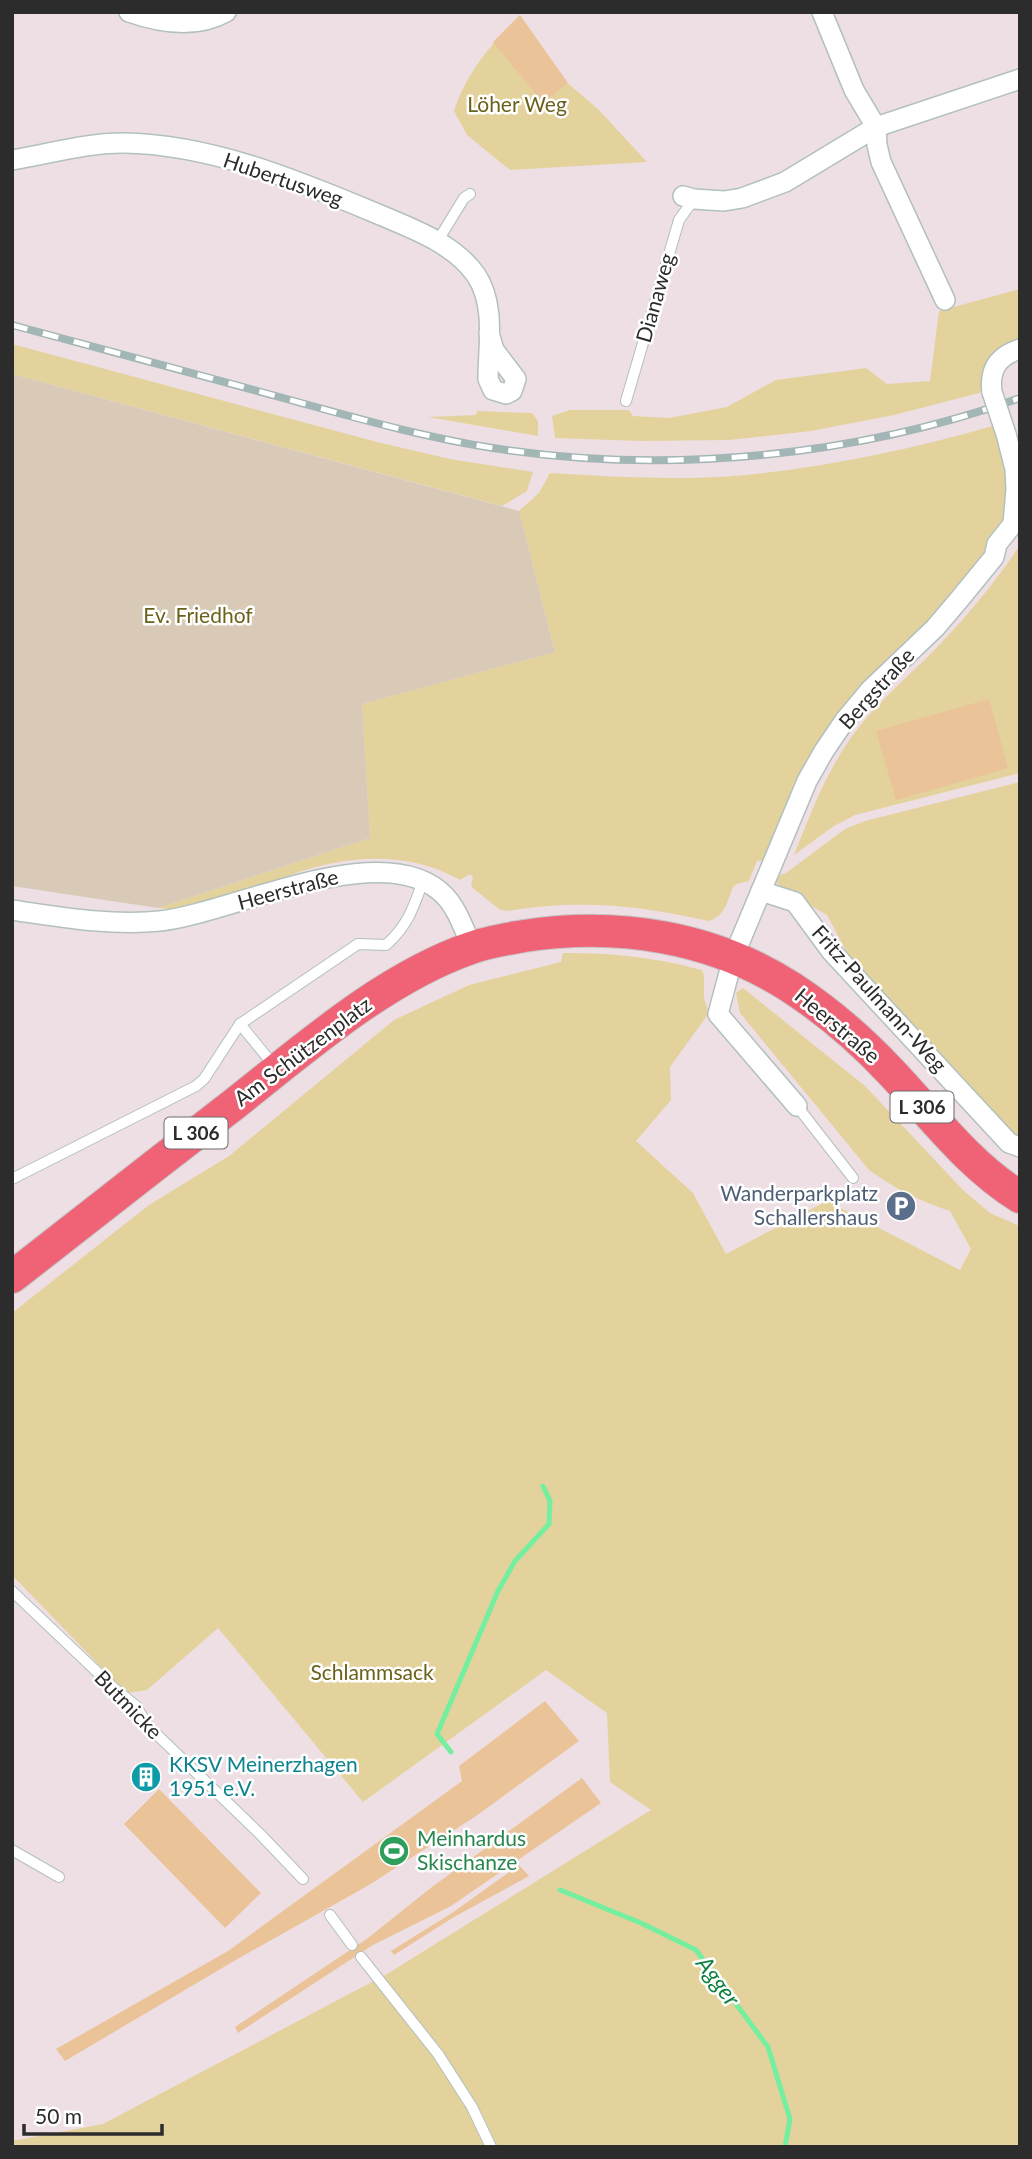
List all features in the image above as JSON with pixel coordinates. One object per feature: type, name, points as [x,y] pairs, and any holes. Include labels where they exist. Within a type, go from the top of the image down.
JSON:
[{"type":"main road","name":"Heerstraße","points":[[472,947],[556,931],[607,930],[651,934],[694,944],[733,958],[792,988],[836,1021],[888,1068],[962,1151],[1002,1186],[1020,1197]]},
{"type":"main road","name":"Am Schützenplatz","points":[[12,1276],[277,1070],[382,993],[472,947]]},
{"type":"street","points":[[129,12],[153,21],[184,23],[204,21],[226,12]]},
{"type":"street","points":[[822,12],[854,90],[876,127],[881,162],[944,300]]},
{"type":"street","points":[[688,197],[724,201],[743,198],[785,182],[876,127],[1020,79]]},
{"type":"street","name":"Hubertusweg","points":[[12,160],[120,143],[144,144],[252,165],[302,182],[407,227],[454,253],[476,276],[485,295],[489,312],[489,333]]},
{"type":"street","name":"Bergstraße","points":[[733,958],[807,781],[845,720],[870,691],[935,628],[991,559],[997,544],[1013,524],[1016,513],[1015,469],[992,392],[991,378],[995,365],[1009,353],[1020,349]]},
{"type":"street","name":"Heerstraße","points":[[12,910],[122,922],[160,921],[197,915],[337,875],[401,873],[423,881],[445,896],[457,913],[472,947]]},
{"type":"street","name":"Fritz-Paulmann-Weg","points":[[761,891],[795,902],[831,951],[1009,1143],[1020,1147]]},
{"type":"street","points":[[733,958],[718,1014],[797,1106]]},
{"type":"lane","points":[[437,242],[464,198],[470,194]]},
{"type":"lane","name":"Dianaweg","points":[[626,401],[688,197]]},
{"type":"lane","points":[[12,1179],[196,1086],[204,1079],[240,1024],[358,944],[386,945],[401,931],[411,916],[423,881]]},
{"type":"lane","points":[[240,1024],[277,1070]]},
{"type":"lane","points":[[797,1106],[853,1178]]},
{"type":"lane","name":"Butmicke","points":[[12,1591],[114,1689],[136,1706],[148,1726],[303,1879]]},
{"type":"lane","points":[[12,1850],[59,1877]]},
{"type":"lane","points":[[330,1915],[352,1945]]},
{"type":"lane","points":[[361,1957],[438,2054],[472,2107],[491,2147]]},
{"type":"green space","name":"Löher Weg","points":[[520,15],[564,80],[598,109],[647,162],[510,170],[467,135],[454,111],[459,97],[481,59]]},
{"type":"green space","points":[[1020,289],[1020,343],[983,392],[894,415],[811,431],[729,440],[555,438],[552,416],[570,410],[629,410],[633,416],[669,418],[727,407],[776,380],[866,368],[887,384],[930,381],[939,311]]},
{"type":"green space","points":[[12,344],[377,442],[450,459],[533,472],[527,491],[502,506],[12,374]]},
{"type":"green space","name":"Ev. Friedhof","points":[[12,374],[519,511],[555,652],[362,704],[370,838],[158,908],[12,886]]},
{"type":"green space","points":[[477,411],[532,413],[538,421],[538,436],[428,417],[476,415]]},
{"type":"green space","points":[[996,425],[1008,468],[1008,500],[997,536],[950,599],[864,687],[765,860],[757,861],[749,881],[733,887],[725,908],[714,919],[709,921],[657,911],[584,905],[507,911],[499,909],[471,886],[473,877],[470,874],[460,880],[419,864],[376,859],[353,860],[310,869],[198,909],[158,908],[370,838],[362,704],[555,652],[519,511],[539,493],[550,473],[673,478],[746,475],[872,456]]},
{"type":"green space","points":[[1020,545],[1020,773],[855,815],[834,826],[794,855],[826,781],[850,739],[883,700],[963,619]]},
{"type":"green space","points":[[1020,782],[1020,1147],[866,988],[827,915],[782,889],[775,880],[776,876],[786,873],[845,829],[865,821]]},
{"type":"green space","name":"Schlammsack","points":[[563,953],[633,957],[702,970],[704,998],[709,1013],[670,1067],[671,1100],[636,1141],[693,1193],[726,1254],[827,1201],[960,1270],[971,1249],[950,1211],[908,1194],[869,1170],[740,1013],[736,993],[743,988],[865,1086],[964,1191],[990,1213],[1020,1226],[1020,2147],[12,2147],[12,2141],[103,2124],[387,1974],[651,1810],[610,1782],[607,1713],[546,1670],[363,1802],[218,1628],[147,1690],[126,1693],[12,1575],[12,1313],[149,1205],[229,1156],[394,1020],[469,985],[561,962]]},
{"type":"shaded area","points":[[520,15],[568,83],[543,103],[493,42]]},
{"type":"shaded area","points":[[989,699],[1008,768],[896,800],[876,731]]},
{"type":"shaded area","name":"Meinhardus Skischanze","points":[[545,1701],[579,1741],[476,1816],[369,1885],[65,2061],[56,2049],[228,1951],[462,1781],[459,1766]]},
{"type":"shaded area","name":"Meinhardus Skischanze","points":[[582,1778],[601,1803],[451,1906],[373,1945],[238,2033],[235,2027],[368,1938],[432,1887]]},
{"type":"shaded area","points":[[159,1789],[261,1893],[225,1928],[124,1824]]},
{"type":"shaded area","name":"Meinhardus Skischanze","points":[[519,1865],[529,1876],[454,1917],[394,1955],[391,1951],[452,1913]]},
{"type":"waterway","name":"Agger","points":[[451,1752],[437,1734],[498,1591],[515,1561],[549,1524],[550,1501],[543,1486]]},
{"type":"waterway","name":"Agger","points":[[560,1890],[641,1923],[696,1950],[768,2047],[790,2119],[785,2147]]},
{"type":"railway","points":[[12,325],[414,432],[493,448],[559,456],[693,460],[826,447],[957,418],[1020,398]]},
{"type":"place","name":"Wanderparkplatz Schallershaus","points":[[901,1206]]},
{"type":"place","name":"KKSV Meinerzhagen 1951 e.V.","points":[[146,1777]]},
{"type":"place","name":"Meinhardus Skischanze","points":[[394,1851]]}]
